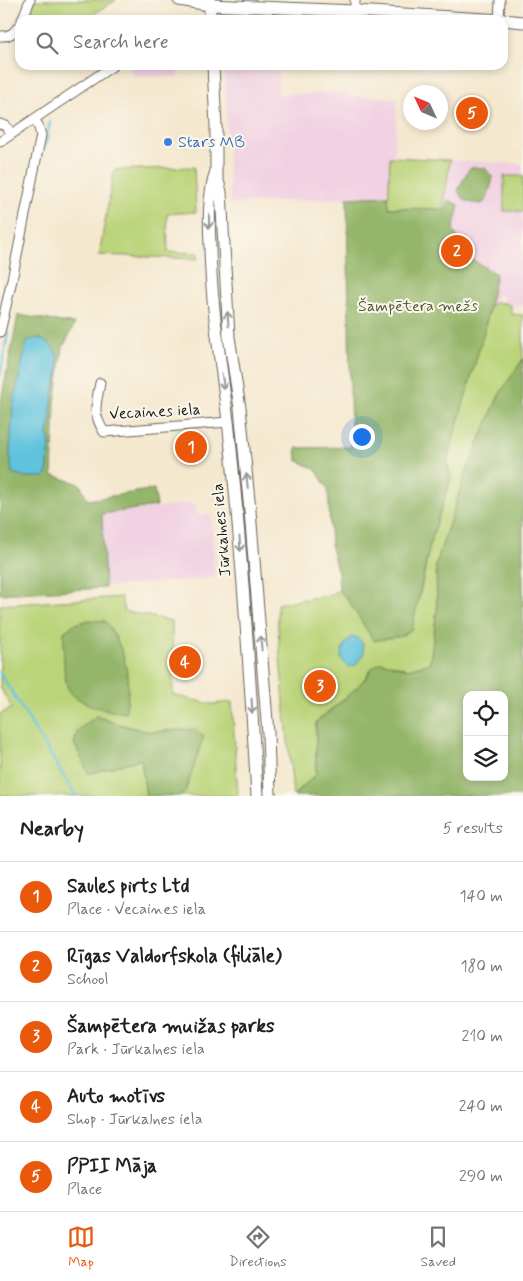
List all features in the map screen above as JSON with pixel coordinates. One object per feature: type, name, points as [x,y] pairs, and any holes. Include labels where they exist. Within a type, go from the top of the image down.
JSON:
[{"type":"street","points":[[24,15],[30,0]]},
{"type":"street","points":[[179,0],[355,6],[449,15]]},
{"type":"street","points":[[500,0],[501,15]]},
{"type":"street","points":[[210,2],[210,15]]},
{"type":"street","points":[[508,21],[523,22]]},
{"type":"street","points":[[0,36],[9,36],[15,32]]},
{"type":"street","points":[[0,142],[107,70]]},
{"type":"street","name":"Jūrkalnes iela","points":[[213,70],[216,173],[221,192],[229,338],[240,408],[250,511],[267,723],[270,796]]},
{"type":"street","points":[[0,332],[41,135],[34,119]]},
{"type":"street","points":[[0,124],[6,126],[12,134]]},
{"type":"street","name":"Jūrkalnes iela","points":[[216,173],[210,192],[210,276],[239,528],[252,695],[257,796]]},
{"type":"street","name":"Vecaines iela","points":[[100,383],[95,413],[104,432],[228,422]]},
{"type":"shaded area","points":[[131,70],[178,70],[178,77],[134,76]]},
{"type":"shaded area","points":[[224,70],[279,70],[278,95],[347,92],[347,96],[398,98],[394,157],[523,164],[523,306],[511,306],[504,303],[503,295],[496,295],[496,303],[490,305],[394,303],[388,196],[230,204]]},
{"type":"shaded area","points":[[195,503],[197,514],[211,515],[215,578],[105,587],[102,514]]},
{"type":"green space","points":[[35,0],[116,0],[92,15],[29,15]]},
{"type":"green space","points":[[390,157],[450,160],[443,209],[388,208]]},
{"type":"green space","points":[[194,167],[196,212],[167,214],[168,252],[198,253],[198,259],[99,255],[114,170]]},
{"type":"green space","points":[[474,167],[485,168],[493,178],[487,199],[482,204],[467,201],[458,190],[469,169]]},
{"type":"green space","points":[[504,176],[523,176],[523,211],[504,211]]},
{"type":"green space","name":"Šampētera mežs","points":[[388,196],[389,208],[446,209],[448,200],[459,205],[453,230],[471,259],[496,274],[484,332],[447,461],[451,478],[430,544],[412,629],[402,636],[374,641],[348,600],[339,590],[338,573],[331,548],[328,489],[316,470],[297,460],[296,448],[351,447],[347,198]]},
{"type":"green space","points":[[504,303],[511,306],[511,314],[523,315],[523,359],[499,395],[465,475],[436,564],[437,609],[430,663],[407,669],[392,664],[372,668],[360,684],[316,722],[316,774],[293,796],[277,604],[329,595],[339,590],[348,600],[374,641],[419,599],[430,544],[451,478],[447,461],[490,305]]},
{"type":"green space","points":[[18,315],[75,324],[63,347],[55,403],[52,475],[80,484],[88,500],[154,489],[157,506],[102,514],[105,588],[0,594],[0,406]],"holes":[[[58,355],[57,381],[53,394],[48,435],[50,444],[47,474],[44,477],[10,453]]]},
{"type":"green space","points":[[523,359],[523,796],[294,796],[316,774],[316,722],[346,698],[366,678],[372,668],[381,662],[407,669],[430,663],[437,609],[436,564],[465,475],[499,395]]},
{"type":"green space","points":[[121,597],[124,611],[172,621],[173,695],[211,704],[232,702],[238,796],[181,796],[186,789],[191,773],[195,729],[149,732],[96,716],[88,773],[141,759],[146,796],[0,796],[0,714],[12,708],[0,687],[0,605]]},
{"type":"green space","points":[[89,620],[105,621],[118,642],[126,665],[128,689],[125,713],[103,709],[79,700],[69,690],[67,685],[64,662],[64,632],[74,624]]},
{"type":"green space","points":[[96,716],[149,732],[195,729],[204,736],[186,790],[181,796],[146,796],[141,759],[89,774],[74,743],[78,730]]},
{"type":"water","points":[[39,338],[54,349],[57,356],[58,370],[48,435],[50,444],[47,474],[44,477],[26,477],[12,473],[10,453],[13,405],[27,341]]},
{"type":"water","points":[[352,637],[358,638],[362,642],[364,653],[356,665],[348,667],[341,659],[341,656],[345,644]]},
{"type":"waterway","points":[[45,148],[50,122]]},
{"type":"waterway","points":[[0,375],[8,333]]},
{"type":"waterway","points":[[0,673],[76,796]]},
{"type":"place","name":"PPII Māja","points":[[472,113]]},
{"type":"place","name":"Stars MB","points":[[168,142]]},
{"type":"place","name":"Rīgas Valdorfskola (filiāle)","points":[[457,251]]},
{"type":"place","name":"Saules pirts Ltd","points":[[191,447]]},
{"type":"place","name":"Auto motīvs","points":[[185,662]]},
{"type":"place","name":"Šampētera muižas parks","points":[[320,686]]}]
